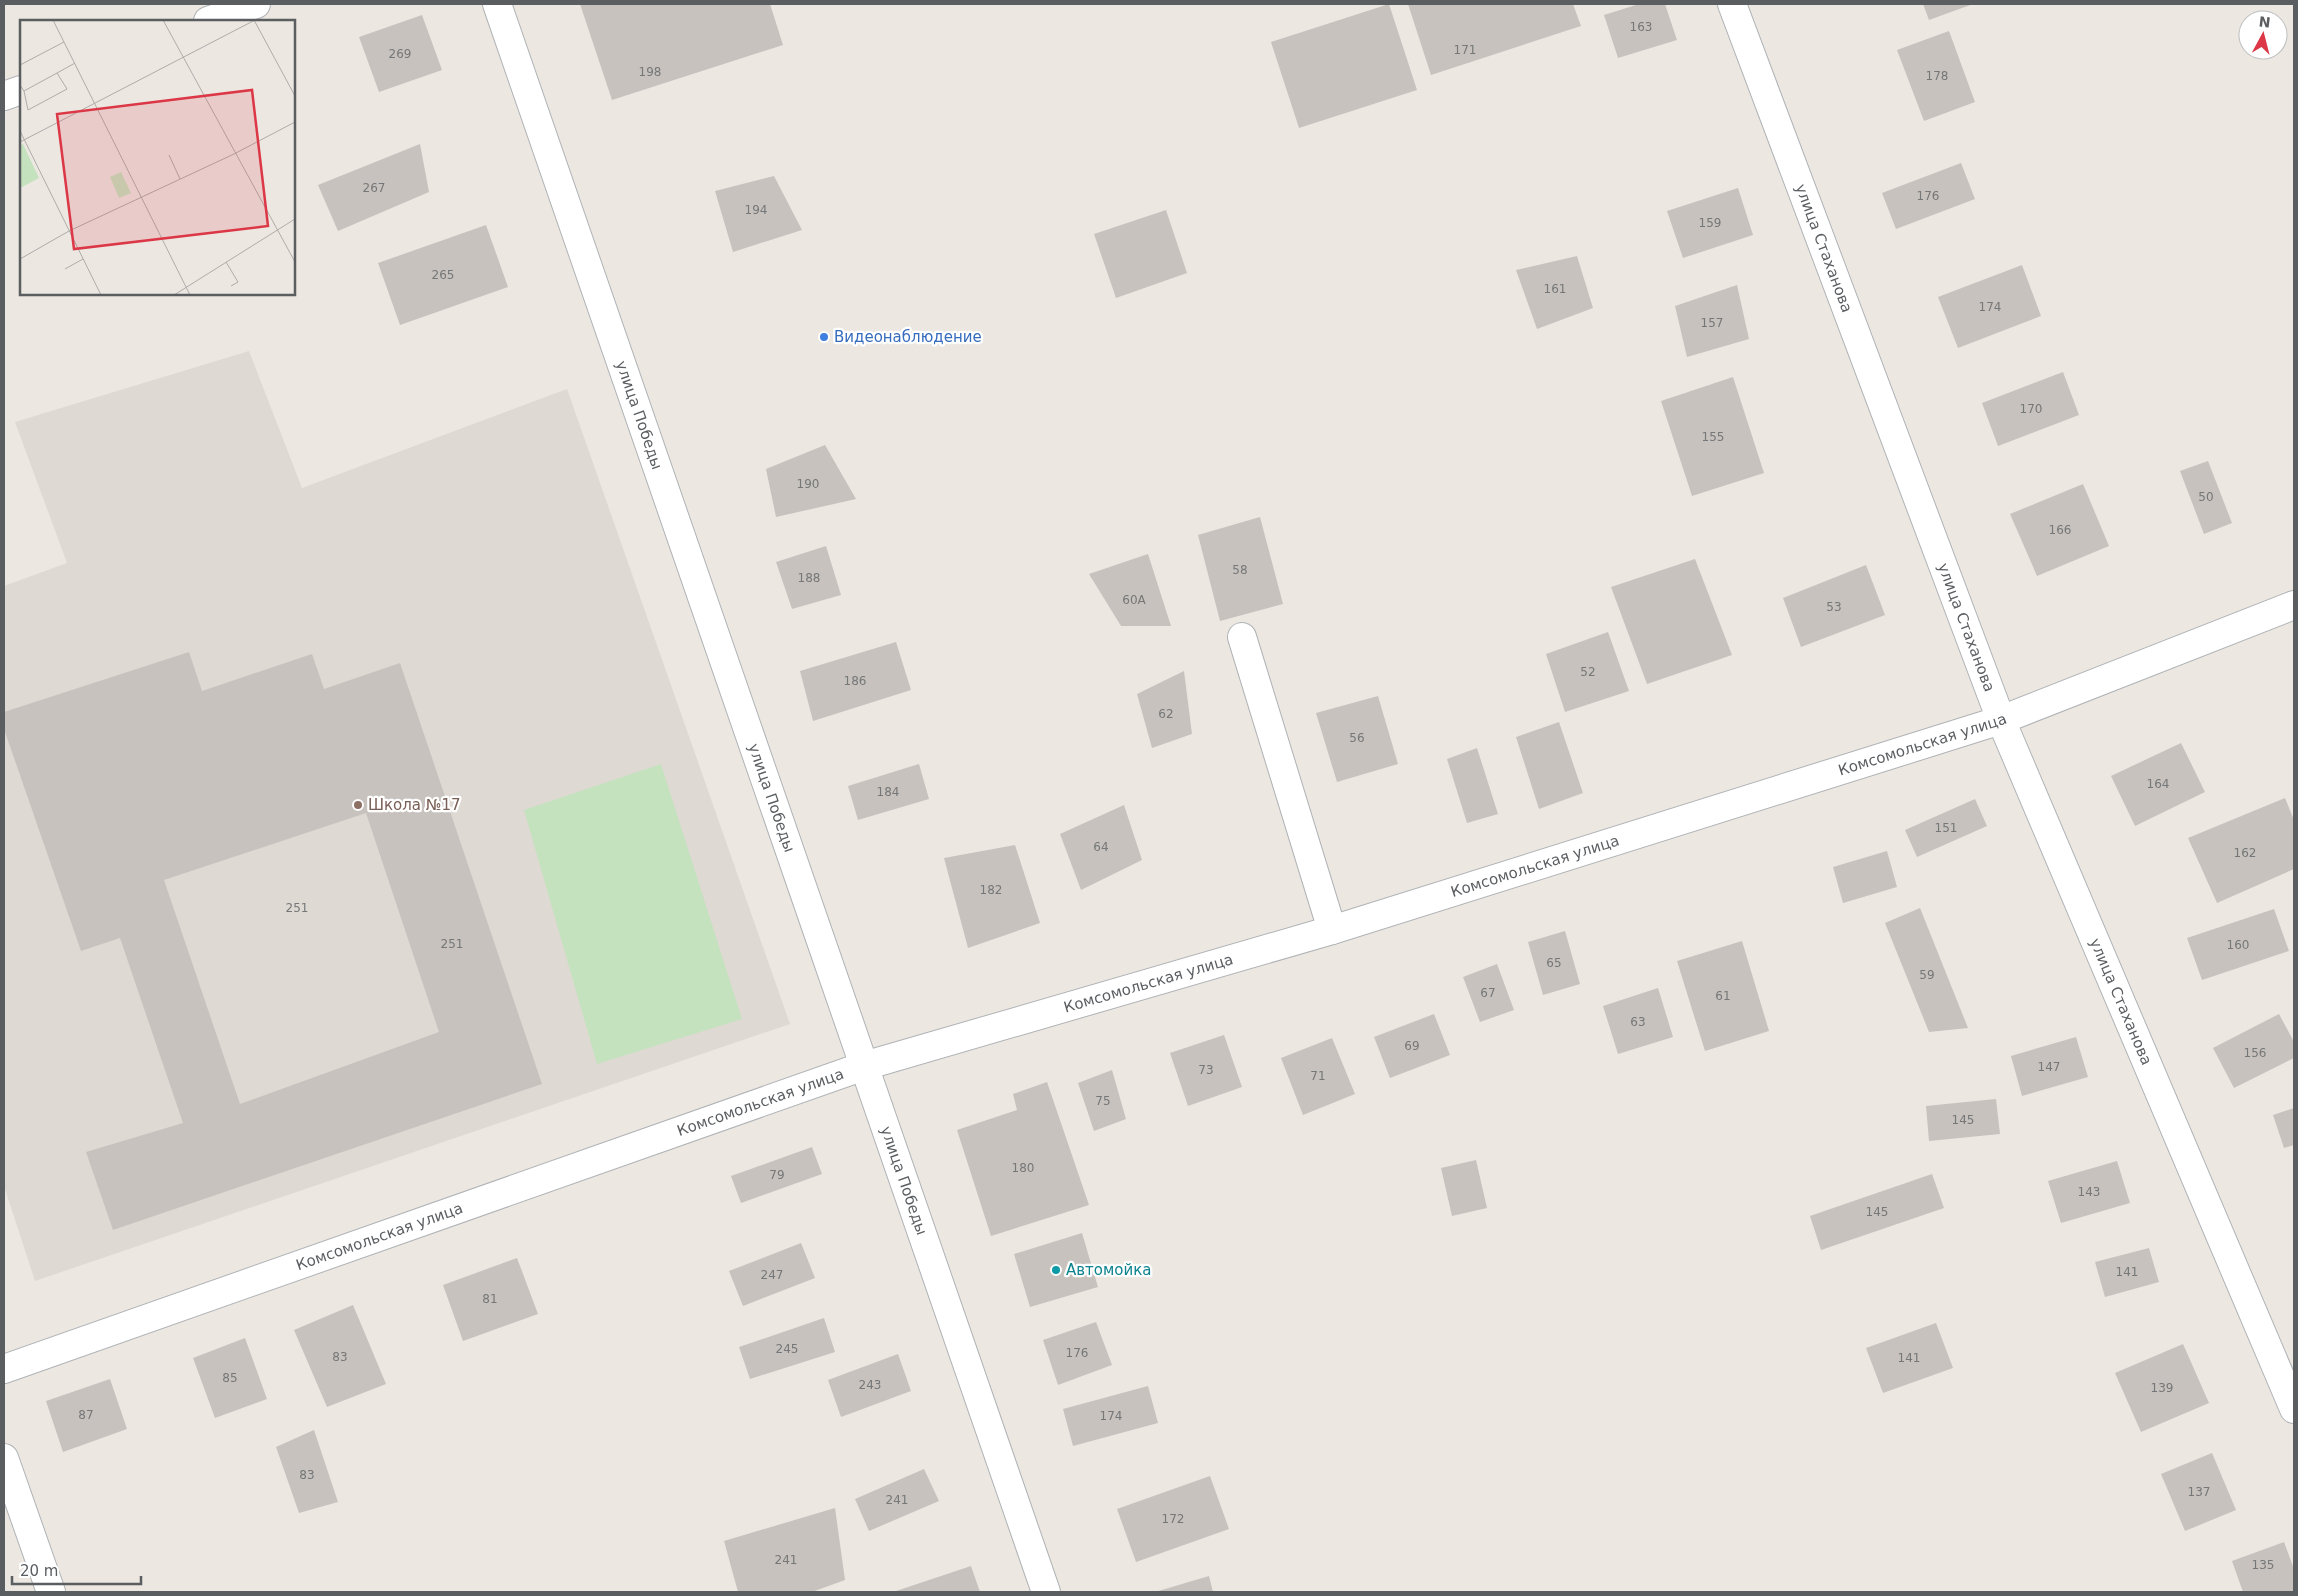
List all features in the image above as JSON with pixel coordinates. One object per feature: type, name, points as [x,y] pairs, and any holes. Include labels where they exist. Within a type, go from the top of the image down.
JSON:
[{"type":"street","points":[[211,20],[256,4]]},
{"type":"street","name":"улица Победы","points":[[496,4],[1046,1592]]},
{"type":"street","name":"улица Стаханова","points":[[1732,4],[2000,720],[2294,1409]]},
{"type":"street","points":[[4,96],[20,90]]},
{"type":"street","name":"Комсомольская улица","points":[[4,1369],[864,1066],[1332,930],[2000,720],[2294,605]]},
{"type":"street","points":[[1242,637],[1332,930]]},
{"type":"street","points":[[4,1458],[51,1592]]},
{"type":"shaded area","name":"Школа №17","points":[[249,351],[302,488],[567,389],[790,1024],[35,1281],[4,1186],[4,586],[67,563],[15,422]]},
{"type":"green space","points":[[661,764],[742,1019],[597,1064],[524,810]]},
{"type":"building","points":[[580,4],[770,4],[783,45],[612,100]]},
{"type":"building","points":[[1389,4],[1417,90],[1299,128],[1271,42]]},
{"type":"building","points":[[1408,4],[1573,4],[1581,26],[1431,75]]},
{"type":"building","points":[[1639,4],[1665,4],[1677,40],[1618,58],[1604,15]]},
{"type":"building","points":[[1923,4],[1973,4],[1929,20]]},
{"type":"building","points":[[422,15],[442,70],[379,92],[359,37]]},
{"type":"building","points":[[1949,31],[1975,102],[1924,121],[1897,50]]},
{"type":"building","points":[[420,144],[429,192],[338,231],[318,185]]},
{"type":"building","points":[[1961,163],[1975,199],[1896,229],[1882,193]]},
{"type":"building","points":[[774,176],[802,230],[733,252],[715,191]]},
{"type":"building","points":[[1738,188],[1753,235],[1683,258],[1667,211]]},
{"type":"building","points":[[1166,210],[1187,273],[1116,298],[1094,234]]},
{"type":"building","points":[[486,225],[508,287],[400,325],[378,263]]},
{"type":"building","points":[[1577,256],[1593,308],[1537,329],[1516,270]]},
{"type":"building","points":[[2022,265],[2041,316],[1958,348],[1938,297]]},
{"type":"building","points":[[1737,285],[1749,339],[1687,357],[1675,306]]},
{"type":"building","points":[[2063,372],[2079,415],[1998,446],[1982,403]]},
{"type":"building","points":[[1733,377],[1764,473],[1692,496],[1661,401]]},
{"type":"building","points":[[825,445],[856,499],[776,517],[766,469]]},
{"type":"building","points":[[2208,461],[2232,523],[2204,534],[2180,471]]},
{"type":"building","points":[[2083,484],[2109,546],[2037,576],[2010,514]]},
{"type":"building","points":[[1260,517],[1283,604],[1220,621],[1198,535]]},
{"type":"building","points":[[826,546],[841,595],[792,609],[776,562]]},
{"type":"building","points":[[1148,554],[1171,626],[1121,626],[1089,574]]},
{"type":"building","points":[[1695,559],[1732,655],[1647,684],[1611,587]]},
{"type":"building","points":[[1866,565],[1885,615],[1801,647],[1783,598]]},
{"type":"building","points":[[1608,632],[1629,691],[1565,712],[1546,654]]},
{"type":"building","points":[[896,642],[911,690],[813,721],[800,671]]},
{"type":"building","points":[[189,652],[202,691],[312,654],[324,689],[400,663],[542,1084],[113,1230],[86,1152],[183,1123],[120,938],[81,951],[4,729],[4,712]],"holes":[[[366,813],[439,1032],[240,1104],[164,880]]]},
{"type":"building","points":[[1184,671],[1192,734],[1152,748],[1137,694]]},
{"type":"building","points":[[1378,696],[1398,764],[1337,782],[1316,713]]},
{"type":"building","points":[[1559,722],[1583,793],[1539,809],[1516,737]]},
{"type":"building","points":[[2181,743],[2205,792],[2135,826],[2111,776]]},
{"type":"building","points":[[1477,748],[1498,814],[1467,823],[1447,759]]},
{"type":"building","points":[[919,764],[929,799],[858,820],[848,786]]},
{"type":"building","points":[[2285,798],[2294,820],[2294,869],[2217,903],[2188,838]]},
{"type":"building","points":[[1975,799],[1987,826],[1917,857],[1905,830]]},
{"type":"building","points":[[1124,805],[1142,860],[1081,890],[1060,834]]},
{"type":"building","points":[[1015,845],[1040,923],[968,948],[944,858]]},
{"type":"building","points":[[1887,851],[1897,887],[1843,903],[1833,867]]},
{"type":"building","points":[[1920,908],[1968,1028],[1929,1032],[1885,923]]},
{"type":"building","points":[[2274,909],[2289,951],[2202,980],[2187,938]]},
{"type":"building","points":[[1565,931],[1580,984],[1543,995],[1528,942]]},
{"type":"building","points":[[1742,941],[1769,1031],[1705,1051],[1677,961]]},
{"type":"building","points":[[1497,964],[1514,1010],[1480,1022],[1463,977]]},
{"type":"building","points":[[1658,988],[1673,1037],[1618,1054],[1603,1006]]},
{"type":"building","points":[[1434,1014],[1450,1055],[1390,1078],[1374,1037]]},
{"type":"building","points":[[2279,1014],[2294,1042],[2294,1058],[2234,1088],[2213,1048]]},
{"type":"building","points":[[1224,1035],[1242,1087],[1188,1106],[1170,1053]]},
{"type":"building","points":[[2076,1037],[2088,1077],[2022,1096],[2011,1056]]},
{"type":"building","points":[[1332,1038],[1355,1094],[1303,1115],[1281,1058]]},
{"type":"building","points":[[1112,1070],[1126,1119],[1094,1131],[1078,1083]]},
{"type":"building","points":[[1047,1082],[1089,1205],[991,1236],[957,1130],[1017,1110],[1013,1094]]},
{"type":"building","points":[[1996,1099],[2000,1134],[1929,1141],[1926,1106]]},
{"type":"building","points":[[2294,1108],[2294,1145],[2284,1148],[2273,1115]]},
{"type":"building","points":[[812,1147],[822,1174],[741,1203],[731,1176]]},
{"type":"building","points":[[1476,1160],[1487,1208],[1452,1216],[1441,1168]]},
{"type":"building","points":[[2117,1161],[2130,1203],[2061,1223],[2048,1181]]},
{"type":"building","points":[[1932,1174],[1944,1208],[1821,1250],[1810,1216]]},
{"type":"building","name":"Автомойка","points":[[1082,1233],[1098,1287],[1030,1307],[1014,1254]]},
{"type":"building","points":[[801,1243],[815,1278],[743,1306],[729,1271]]},
{"type":"building","points":[[2149,1248],[2159,1282],[2105,1297],[2095,1262]]},
{"type":"building","points":[[517,1258],[538,1314],[463,1341],[443,1285]]},
{"type":"building","points":[[353,1305],[386,1384],[327,1407],[294,1330]]},
{"type":"building","points":[[824,1318],[835,1352],[750,1379],[739,1347]]},
{"type":"building","points":[[1096,1322],[1112,1365],[1058,1385],[1043,1340]]},
{"type":"building","points":[[1936,1323],[1953,1368],[1883,1393],[1866,1348]]},
{"type":"building","points":[[245,1338],[267,1399],[215,1418],[193,1358]]},
{"type":"building","points":[[2183,1344],[2209,1403],[2141,1432],[2115,1373]]},
{"type":"building","points":[[898,1354],[911,1391],[841,1417],[828,1380]]},
{"type":"building","points":[[110,1379],[127,1429],[63,1452],[46,1401]]},
{"type":"building","points":[[1148,1386],[1158,1423],[1073,1446],[1063,1409]]},
{"type":"building","points":[[314,1430],[338,1502],[299,1513],[276,1447]]},
{"type":"building","points":[[2212,1453],[2236,1510],[2185,1531],[2161,1474]]},
{"type":"building","points":[[924,1469],[939,1501],[869,1531],[855,1499]]},
{"type":"building","points":[[1210,1476],[1229,1529],[1136,1562],[1117,1509]]},
{"type":"building","points":[[835,1508],[845,1580],[812,1592],[738,1592],[724,1541]]},
{"type":"building","points":[[2284,1542],[2294,1569],[2294,1592],[2243,1592],[2232,1561]]},
{"type":"building","points":[[971,1566],[980,1592],[893,1592]]},
{"type":"building","points":[[1209,1576],[1213,1592],[1155,1592]]},
{"type":"place","name":"Видеонаблюдение","points":[[824,337]]},
{"type":"place","name":"Школа №17","points":[[358,805]]},
{"type":"place","name":"Автомойка","points":[[1056,1270]]}]
